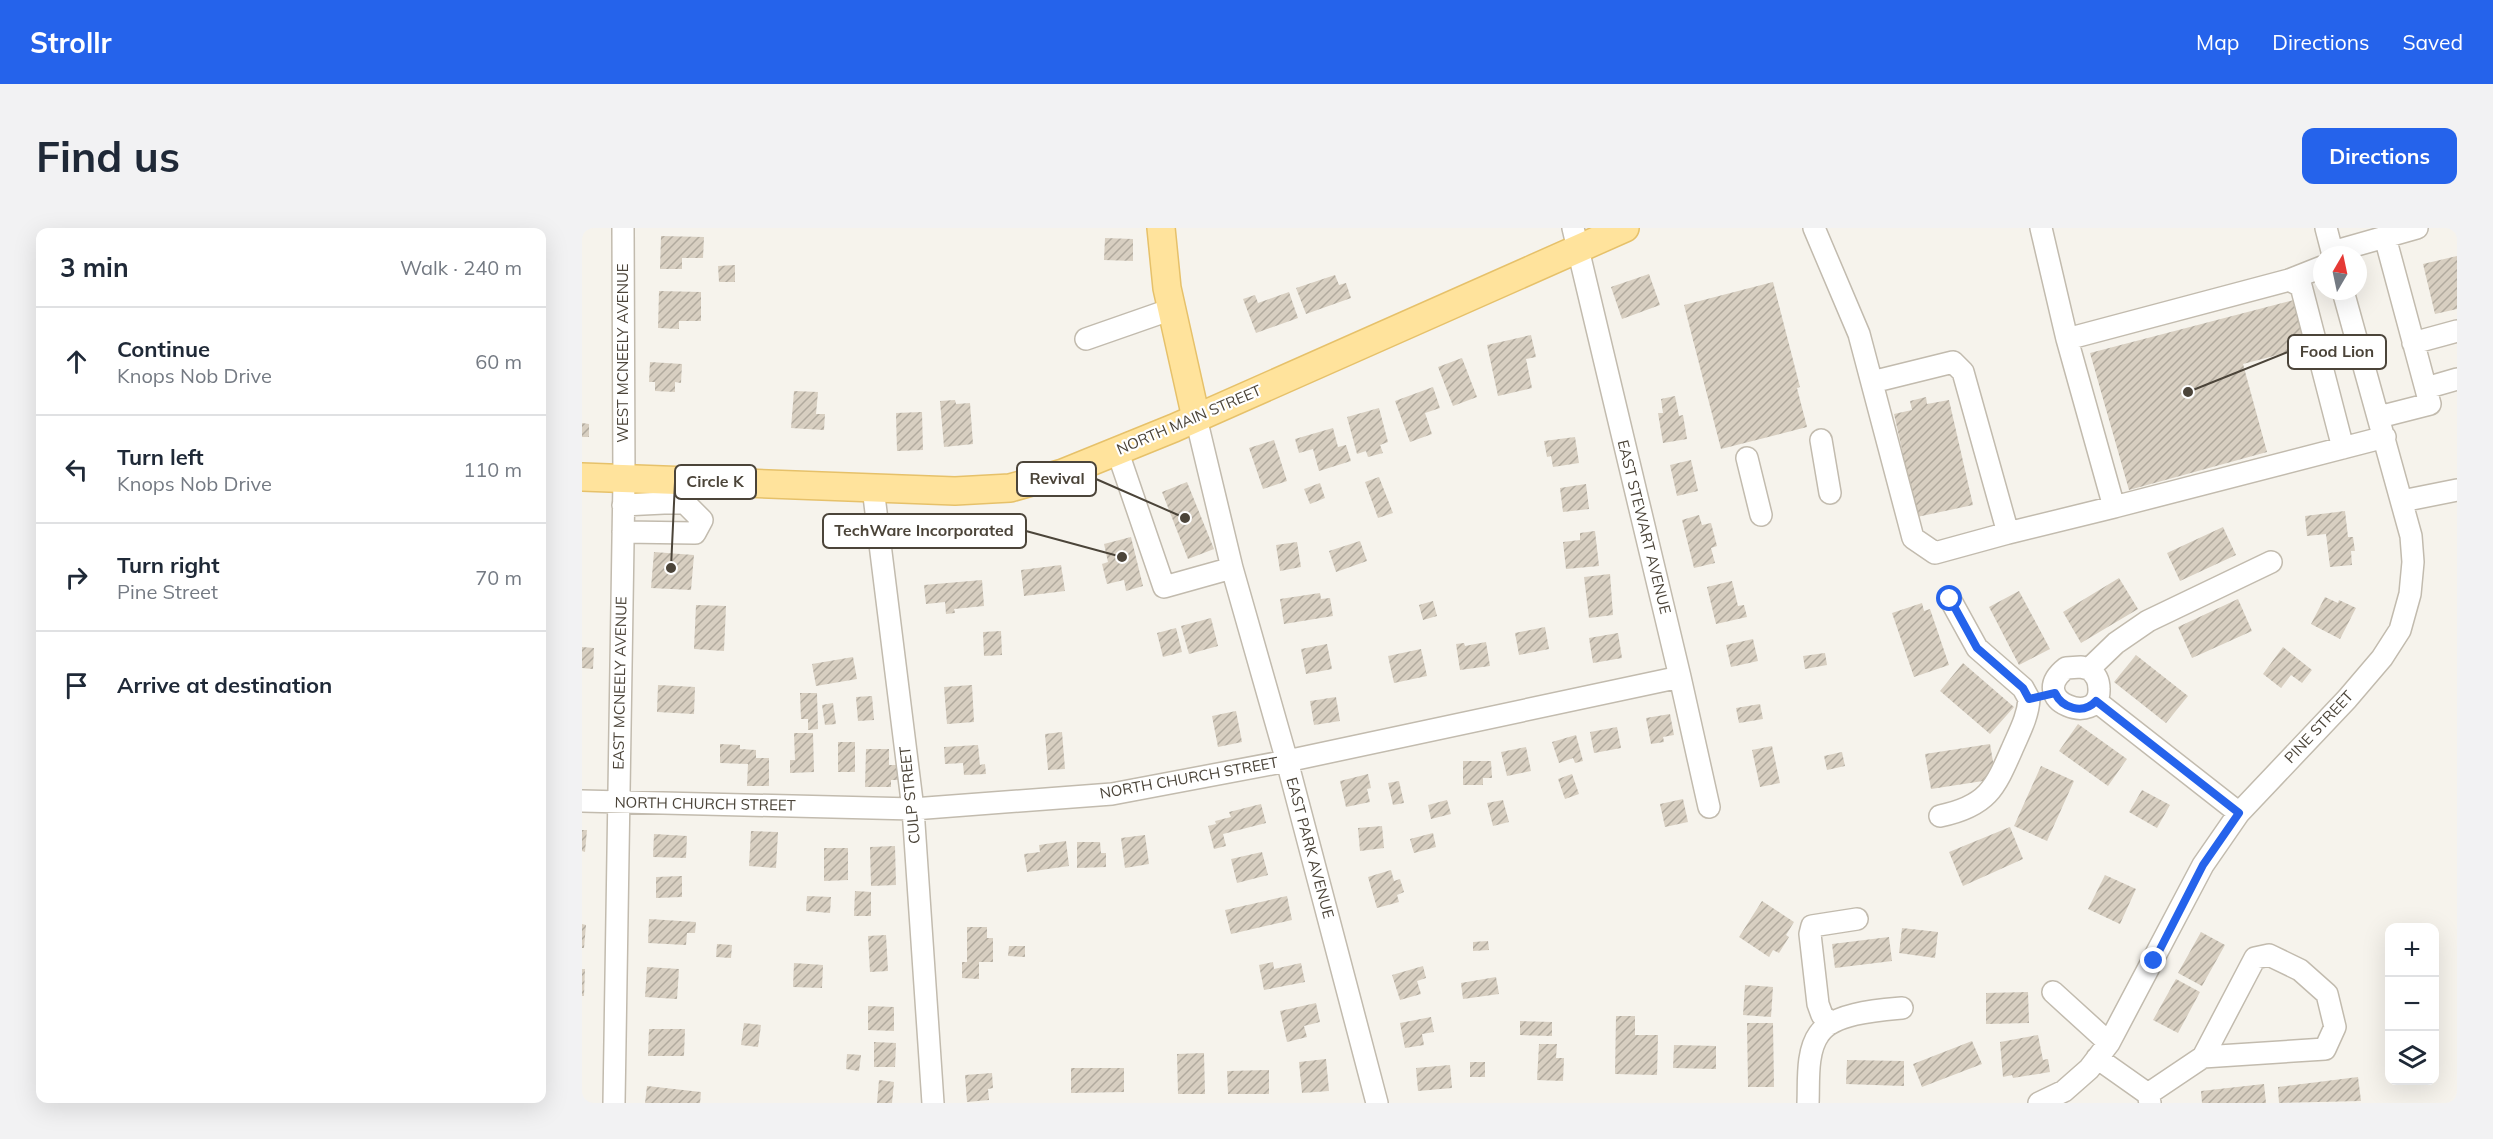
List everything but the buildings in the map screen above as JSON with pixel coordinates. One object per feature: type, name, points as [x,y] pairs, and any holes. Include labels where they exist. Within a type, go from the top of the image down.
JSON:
[{"type":"main road","points":[[1161,228],[1172,309],[1196,418]]},
{"type":"main road","name":"NORTH MAIN STREET","points":[[582,477],[624,492],[873,488],[955,491],[1010,488],[1063,473],[1196,418],[1575,238],[1625,228]]},
{"type":"street","name":"WEST MCNEELY AVENUE","points":[[623,228],[624,492]]},
{"type":"street","points":[[1815,228],[1859,334],[1913,538],[1935,553],[2343,448],[2430,404],[2385,237]]},
{"type":"street","points":[[2042,228],[2067,339],[2114,507]]},
{"type":"street","points":[[2326,228],[2328,246]]},
{"type":"street","points":[[2361,246],[2417,228]]},
{"type":"street","name":"EAST STEWART AVENUE","points":[[1575,238],[1709,807]]},
{"type":"street","points":[[2067,339],[2289,280],[2313,267]]},
{"type":"street","points":[[2289,280],[2301,286],[2343,448]]},
{"type":"street","name":"PINE STREET","points":[[2039,1103],[2064,1091],[2103,1051],[2203,865],[2239,813],[2347,699],[2382,658],[2400,630],[2410,594],[2413,562],[2411,536],[2346,300]]},
{"type":"street","points":[[1086,339],[1172,309]]},
{"type":"street","points":[[2413,343],[2457,331]]},
{"type":"street","points":[[1872,382],[1953,362],[1963,372],[2008,533]]},
{"type":"street","points":[[2426,388],[2457,379]]},
{"type":"street","name":"EAST PARK AVENUE","points":[[1196,418],[1232,568],[1287,760],[1377,1103]]},
{"type":"street","points":[[1821,440],[1830,493]]},
{"type":"street","points":[[1118,450],[1164,587],[1232,568]]},
{"type":"street","points":[[1747,459],[1761,515]]},
{"type":"street","name":"CULP STREET","points":[[873,488],[913,808],[933,1103]]},
{"type":"street","points":[[2402,501],[2457,490]]},
{"type":"street","name":"EAST MCNEELY AVENUE","points":[[614,1103],[624,492]]},
{"type":"street","points":[[623,532],[695,533],[702,520],[685,502],[665,492]]},
{"type":"street","points":[[2089,669],[2116,643],[2148,621],[2271,562]]},
{"type":"street","points":[[1940,816],[1971,807],[1996,785],[2024,723],[2029,699],[2023,688],[1977,648],[1950,599]]},
{"type":"street","points":[[2066,668],[2089,669],[2098,679],[2099,694],[2096,701],[2086,707],[2070,708],[2058,700],[2055,693],[2056,678],[2066,668]]},
{"type":"street","name":"NORTH CHURCH STREET","points":[[582,801],[913,808],[1112,794],[1287,760],[1680,677]]},
{"type":"street","points":[[2029,699],[2055,693]]},
{"type":"street","points":[[2096,701],[2239,813]]},
{"type":"street","points":[[1831,1023],[1822,1015],[1818,1004],[1810,934],[1812,926],[1857,919]]},
{"type":"street","points":[[2053,992],[2103,1051],[2149,1099],[2203,1057],[2255,958],[2269,955],[2300,970],[2327,993],[2335,1027],[2325,1049],[2203,1057]]},
{"type":"street","points":[[1808,1103],[1814,1045],[1819,1033],[1831,1023],[1876,1011],[1902,1008]]},
{"type":"place","name":"Food Lion","points":[[2188,392]]},
{"type":"place","name":"Revival","points":[[1185,518]]},
{"type":"place","name":"TechWare Incorporated","points":[[1122,557]]},
{"type":"place","name":"Circle K","points":[[671,568]]},
{"type":"route","points":[[1950,599],[1977,648],[2023,688],[2029,699],[2055,693],[2058,700],[2070,708],[2086,707],[2096,701],[2239,813],[2203,865],[2154,961]]}]
